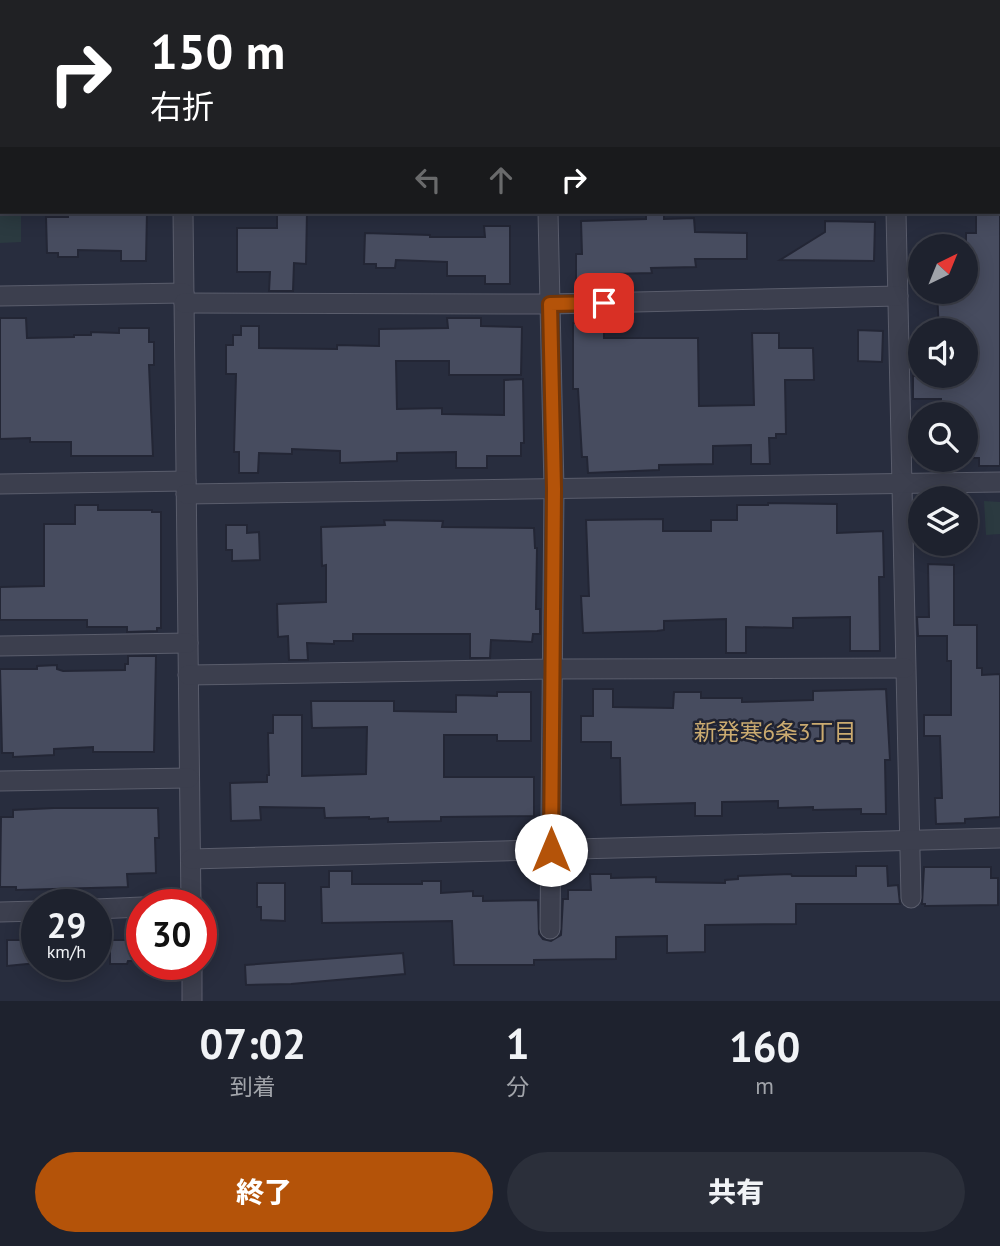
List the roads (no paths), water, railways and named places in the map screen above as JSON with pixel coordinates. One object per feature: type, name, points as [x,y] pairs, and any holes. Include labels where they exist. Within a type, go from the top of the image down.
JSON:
[{"type":"street","points":[[183,214],[191,889]]},
{"type":"street","points":[[548,214],[554,489],[550,929]]},
{"type":"street","points":[[896,214],[911,898]]},
{"type":"street","points":[[0,296],[550,304],[898,296]]},
{"type":"street","points":[[0,484],[554,489],[1000,482]]},
{"type":"street","points":[[0,646],[188,643]]},
{"type":"street","points":[[188,675],[553,669],[905,668]]},
{"type":"street","points":[[0,781],[189,778]]},
{"type":"street","points":[[191,859],[1000,838]]},
{"type":"street","points":[[0,912],[21,911]]},
{"type":"street","points":[[192,980],[192,1001]]},
{"type":"district","name":"新発寒6条3丁目","points":[[775,731]]}]
